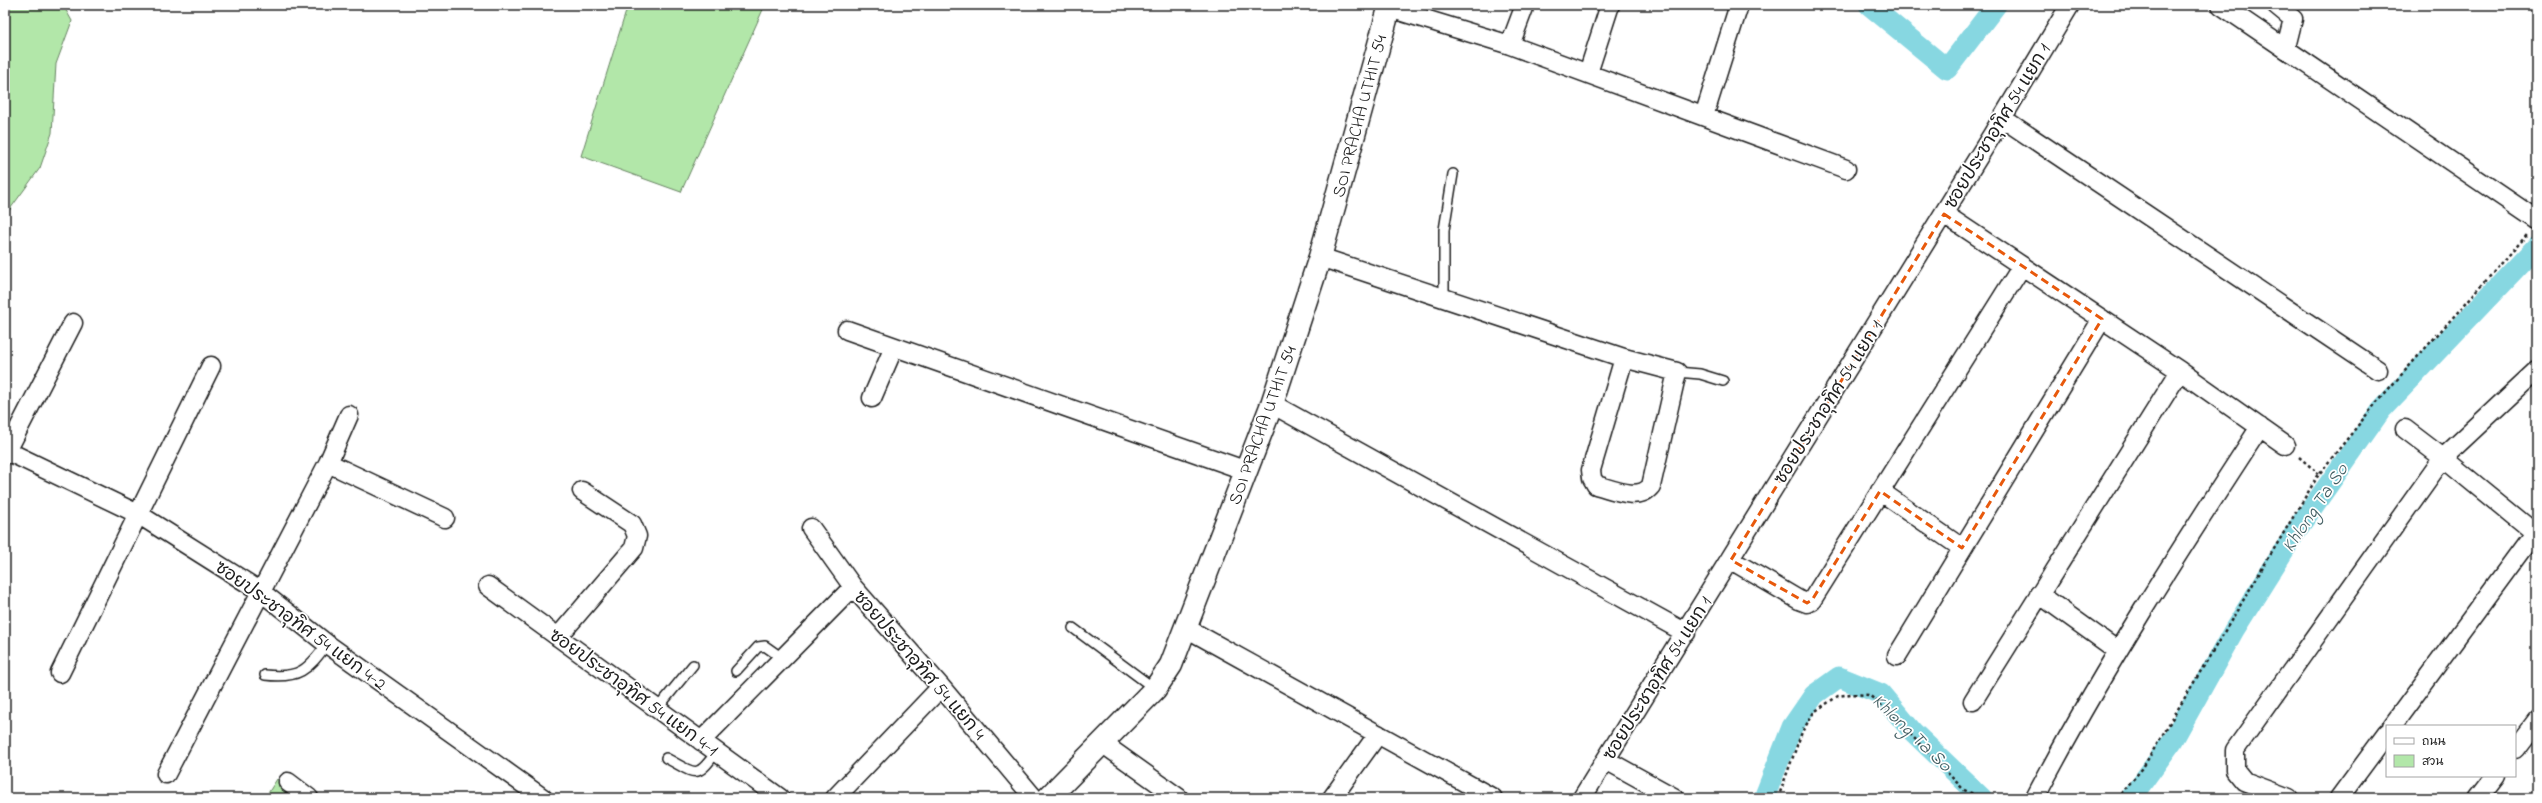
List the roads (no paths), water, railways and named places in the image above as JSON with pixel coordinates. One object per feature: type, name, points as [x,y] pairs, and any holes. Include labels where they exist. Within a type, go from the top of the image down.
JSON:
[{"type":"street","points":[[1510,45],[1525,5]]},
{"type":"street","points":[[1588,72],[1610,5]]},
{"type":"street","points":[[1704,116],[1739,5]]},
{"type":"street","name":"ซอยประชาอุทิศ 54 แยก 1","points":[[1582,798],[1686,633],[1944,214],[2070,5]]},
{"type":"street","points":[[2221,5],[2286,47],[2534,225]]},
{"type":"street","points":[[2276,5],[2293,19],[2286,47]]},
{"type":"street","points":[[1390,6],[1588,72],[1846,169]]},
{"type":"street","name":"SOI PRACHA UTHIT 54","points":[[1048,798],[1155,689],[1171,665],[1272,404],[1320,257],[1390,6]]},
{"type":"street","points":[[2002,118],[2378,370]]},
{"type":"street","points":[[1944,214],[2180,371],[2285,445]]},
{"type":"street","points":[[1320,257],[1444,300],[1624,358],[1677,372],[1651,486],[1646,492],[1636,495],[1596,485],[1592,478],[1591,470],[1624,358]]},
{"type":"street","points":[[1731,560],[1807,603],[1812,600],[2022,266]]},
{"type":"street","points":[[1897,656],[2102,319]]},
{"type":"street","points":[[6,452],[73,322]]},
{"type":"street","points":[[847,330],[1247,471]]},
{"type":"street","points":[[872,398],[894,347]]},
{"type":"street","points":[[60,673],[211,366]]},
{"type":"street","points":[[2289,798],[2244,781],[2235,770],[2235,750],[2443,458],[2537,370]]},
{"type":"street","points":[[1973,701],[2180,371]]},
{"type":"street","points":[[1272,404],[1686,633]]},
{"type":"street","points":[[166,774],[328,463],[349,415]]},
{"type":"street","points":[[2035,798],[2069,733],[2164,574],[2260,427]]},
{"type":"street","points":[[2393,725],[2536,534],[2405,429]]},
{"type":"street","name":"ซอยประชาอุทิศ 54 แยก 4-2","points":[[6,452],[138,514],[260,591],[328,644],[543,798]]},
{"type":"street","points":[[328,463],[445,518]]},
{"type":"street","points":[[558,637],[634,548],[637,536],[632,524],[582,491]]},
{"type":"street","points":[[1880,491],[1962,548]]},
{"type":"street","name":"ซอยประชาอุทิศ 54 แยก 4","points":[[811,528],[853,587],[941,686],[1034,798]]},
{"type":"street","name":"ซอยประชาอุทิศ 54 แยก 4-1","points":[[488,586],[780,798]]},
{"type":"street","points":[[701,741],[853,587]]},
{"type":"street","points":[[2039,594],[2118,651]]},
{"type":"street","points":[[1186,628],[1493,798]]},
{"type":"street","points":[[835,798],[941,686]]},
{"type":"street","points":[[2516,748],[2537,720]]},
{"type":"street","points":[[1332,798],[1378,734]]},
{"type":"street","points":[[2339,798],[2386,734]]},
{"type":"street","points":[[1102,743],[1179,798]]},
{"type":"street","points":[[1606,760],[1667,796]]},
{"type":"street","points":[[2478,798],[2494,777]]},
{"type":"street","points":[[288,782],[309,798]]},
{"type":"lane","points":[[1444,300],[1444,230],[1453,174]]},
{"type":"lane","points":[[1677,372],[1700,374],[1723,381]]},
{"type":"lane","points":[[1073,628],[1155,689]]},
{"type":"lane","points":[[265,675],[282,677],[310,666],[328,644]]},
{"type":"lane","points":[[736,671],[758,647],[765,646],[782,658]]},
{"type":"lane","points":[[657,709],[693,665]]},
{"type":"lane","points":[[666,758],[693,772],[699,772],[704,770],[716,752]]},
{"type":"waterway","points":[[1869,5],[1947,69],[1996,5]]},
{"type":"waterway","name":"Khlong Ta So","points":[[2131,798],[2173,740],[2234,630],[2298,528],[2381,410],[2537,246]]},
{"type":"waterway","name":"Khlong Ta So","points":[[1764,798],[1792,727],[1814,695],[1839,677],[1881,694],[1912,731],[1982,798]]}]
